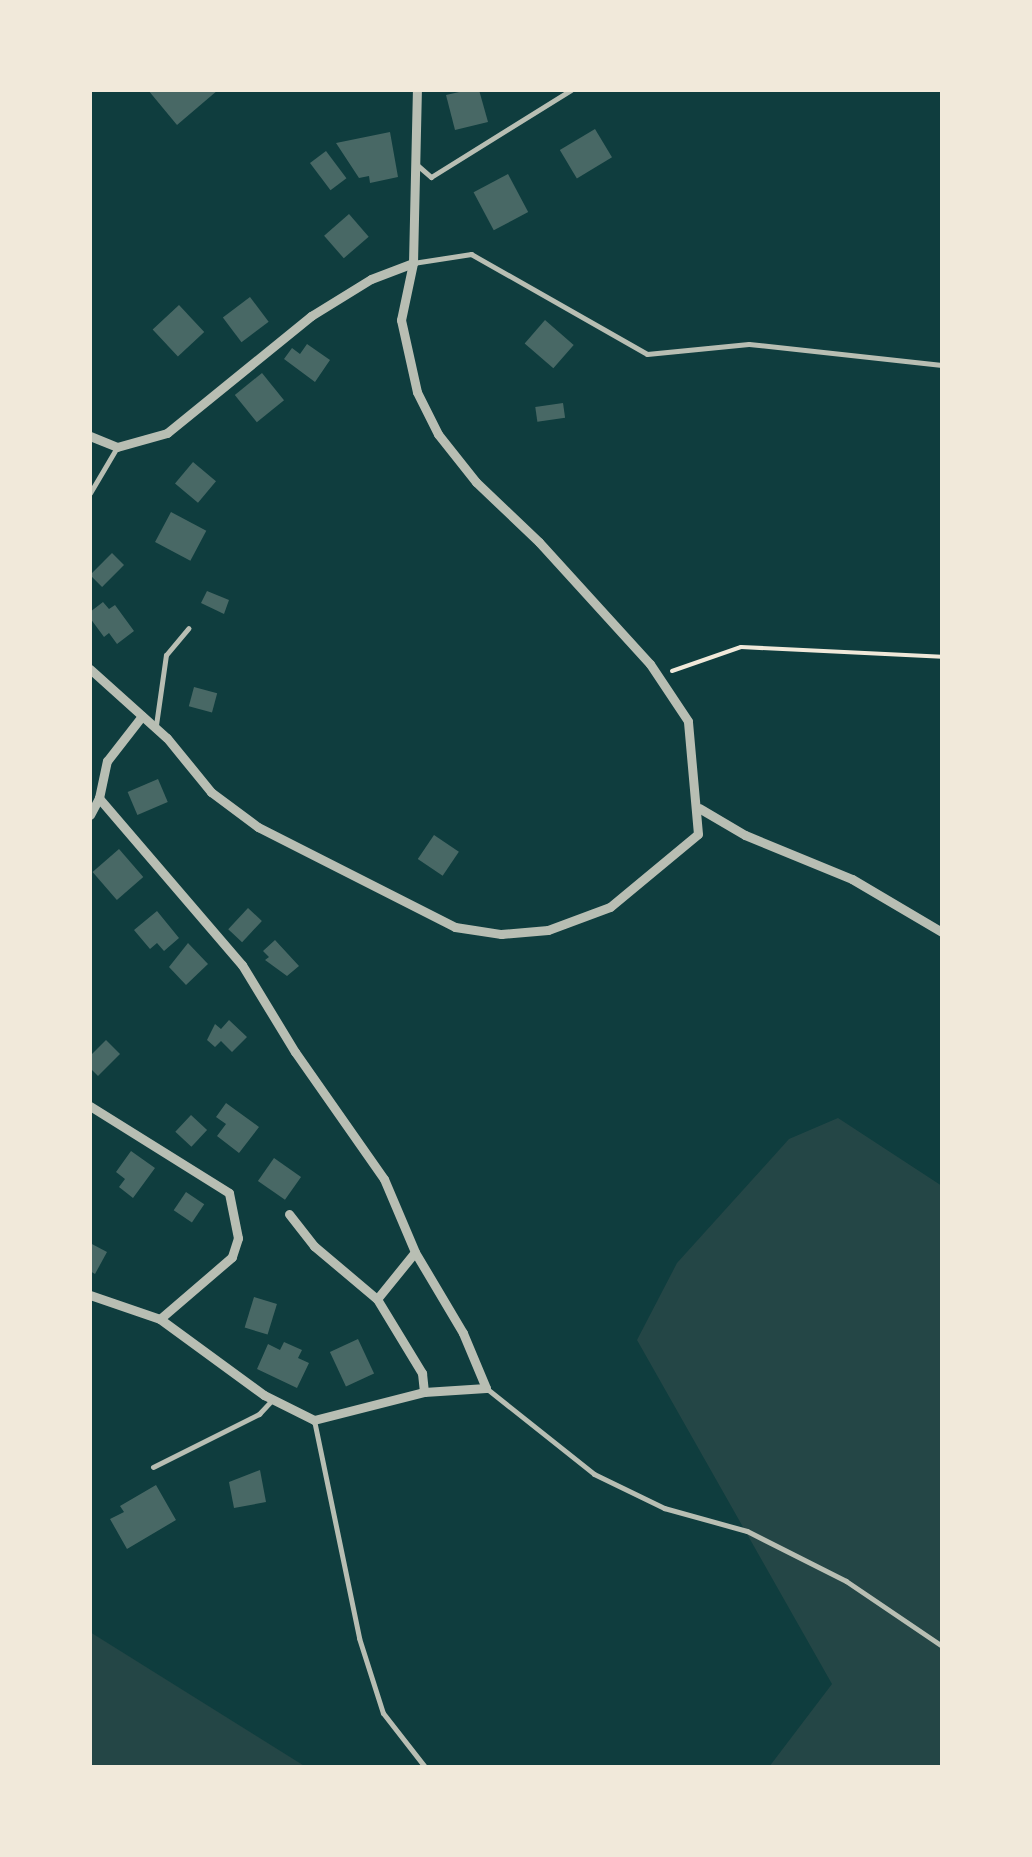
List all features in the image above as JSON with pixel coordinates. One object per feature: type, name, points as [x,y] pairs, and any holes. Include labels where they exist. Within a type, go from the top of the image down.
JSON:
[{"type":"street","points":[[90,670],[156,728],[211,792],[258,828],[455,927],[501,934],[548,930],[610,907],[698,834],[699,808],[688,721],[658,676],[538,542],[476,482],[438,434],[417,392],[402,320],[413,263],[417,90]]},
{"type":"street","points":[[90,436],[117,447],[154,440],[311,316],[371,280],[413,263]]},
{"type":"street","points":[[90,816],[99,798],[107,761],[142,716]]},
{"type":"street","points":[[90,1294],[160,1319],[273,1400],[314,1420],[424,1392],[486,1388],[464,1333],[415,1252],[384,1179],[295,1052],[242,966],[99,798]]},
{"type":"street","points":[[699,808],[744,835],[852,879],[942,932]]},
{"type":"street","points":[[90,1106],[230,1194],[238,1238],[232,1256],[160,1319]]},
{"type":"street","points":[[289,1214],[314,1246],[377,1299],[422,1373],[424,1392]]},
{"type":"street","points":[[377,1299],[415,1252]]},
{"type":"lane","points":[[416,164],[430,177],[572,90]]},
{"type":"lane","points":[[413,263],[471,254],[647,354],[749,344],[942,365]]},
{"type":"lane","points":[[90,494],[117,447]]},
{"type":"lane","points":[[156,728],[166,655],[190,628]]},
{"type":"lane","points":[[486,1388],[594,1474],[664,1508],[747,1531],[846,1581],[942,1646]]},
{"type":"lane","points":[[153,1467],[258,1414],[273,1400]]},
{"type":"lane","points":[[314,1420],[359,1638],[383,1713],[425,1767]]},
{"type":"path","points":[[658,676],[741,647],[942,657]]},
{"type":"shaded area","points":[[838,1118],[942,1186],[942,1767],[769,1767],[832,1684],[637,1340],[677,1263],[789,1139]]},
{"type":"shaded area","points":[[90,1632],[306,1767],[90,1767]]},
{"type":"building","points":[[148,90],[218,90],[177,125]]},
{"type":"building","points":[[479,90],[488,122],[455,130],[446,95]]},
{"type":"building","points":[[595,129],[612,157],[577,178],[560,150]]},
{"type":"building","points":[[390,132],[398,177],[370,183],[369,176],[359,178],[336,143]]},
{"type":"building","points":[[326,151],[346,178],[330,190],[310,163]]},
{"type":"building","points":[[508,174],[528,212],[494,230],[474,192]]},
{"type":"building","points":[[349,214],[369,237],[344,258],[324,236]]},
{"type":"building","points":[[250,297],[269,322],[242,342],[223,317]]},
{"type":"building","points":[[179,305],[204,332],[178,357],[153,330]]},
{"type":"building","points":[[545,320],[574,345],[553,368],[525,343]]},
{"type":"building","points":[[307,344],[330,360],[315,382],[284,359],[292,348],[300,354]]},
{"type":"building","points":[[262,373],[284,400],[257,422],[235,395]]},
{"type":"building","points":[[563,403],[565,418],[537,422],[535,407]]},
{"type":"building","points":[[193,462],[216,481],[198,503],[175,483]]},
{"type":"building","points":[[171,512],[206,531],[190,561],[155,542]]},
{"type":"building","points":[[112,553],[124,565],[102,587],[90,575]]},
{"type":"building","points":[[207,591],[229,600],[224,614],[201,603]]},
{"type":"building","points":[[103,602],[109,609],[115,605],[134,631],[117,644],[109,633],[104,637],[90,618],[90,612]]},
{"type":"building","points":[[194,687],[217,693],[212,713],[189,706]]},
{"type":"building","points":[[158,779],[168,802],[137,815],[128,792]]},
{"type":"building","points":[[434,835],[459,852],[443,876],[418,859]]},
{"type":"building","points":[[119,849],[143,877],[117,900],[93,872]]},
{"type":"building","points":[[248,908],[262,921],[242,942],[228,929]]},
{"type":"building","points":[[157,911],[179,938],[164,951],[157,943],[150,949],[134,930]]},
{"type":"building","points":[[275,940],[299,966],[287,976],[265,960],[269,957],[263,951]]},
{"type":"building","points":[[188,943],[208,964],[186,985],[169,967]]},
{"type":"building","points":[[229,1020],[247,1037],[232,1052],[221,1041],[215,1047],[207,1040],[215,1024],[221,1029]]},
{"type":"building","points":[[106,1040],[120,1054],[98,1076],[90,1068],[90,1056]]},
{"type":"building","points":[[226,1103],[259,1127],[239,1153],[217,1136],[226,1124],[216,1117]]},
{"type":"building","points":[[191,1115],[207,1130],[191,1147],[175,1132]]},
{"type":"building","points":[[131,1151],[155,1168],[133,1198],[119,1187],[125,1179],[116,1172]]},
{"type":"building","points":[[274,1158],[301,1177],[285,1200],[258,1181]]},
{"type":"building","points":[[186,1192],[204,1204],[192,1223],[174,1210]]},
{"type":"building","points":[[90,1243],[107,1252],[95,1274],[90,1271]]},
{"type":"building","points":[[254,1297],[277,1304],[268,1335],[245,1328]]},
{"type":"building","points":[[358,1339],[374,1373],[346,1387],[330,1352]]},
{"type":"building","points":[[284,1342],[302,1350],[298,1358],[309,1363],[297,1388],[257,1369],[268,1344],[280,1350]]},
{"type":"building","points":[[260,1470],[266,1502],[234,1508],[229,1482]]},
{"type":"building","points":[[156,1485],[176,1520],[127,1549],[110,1519],[124,1512],[120,1506]]}]
